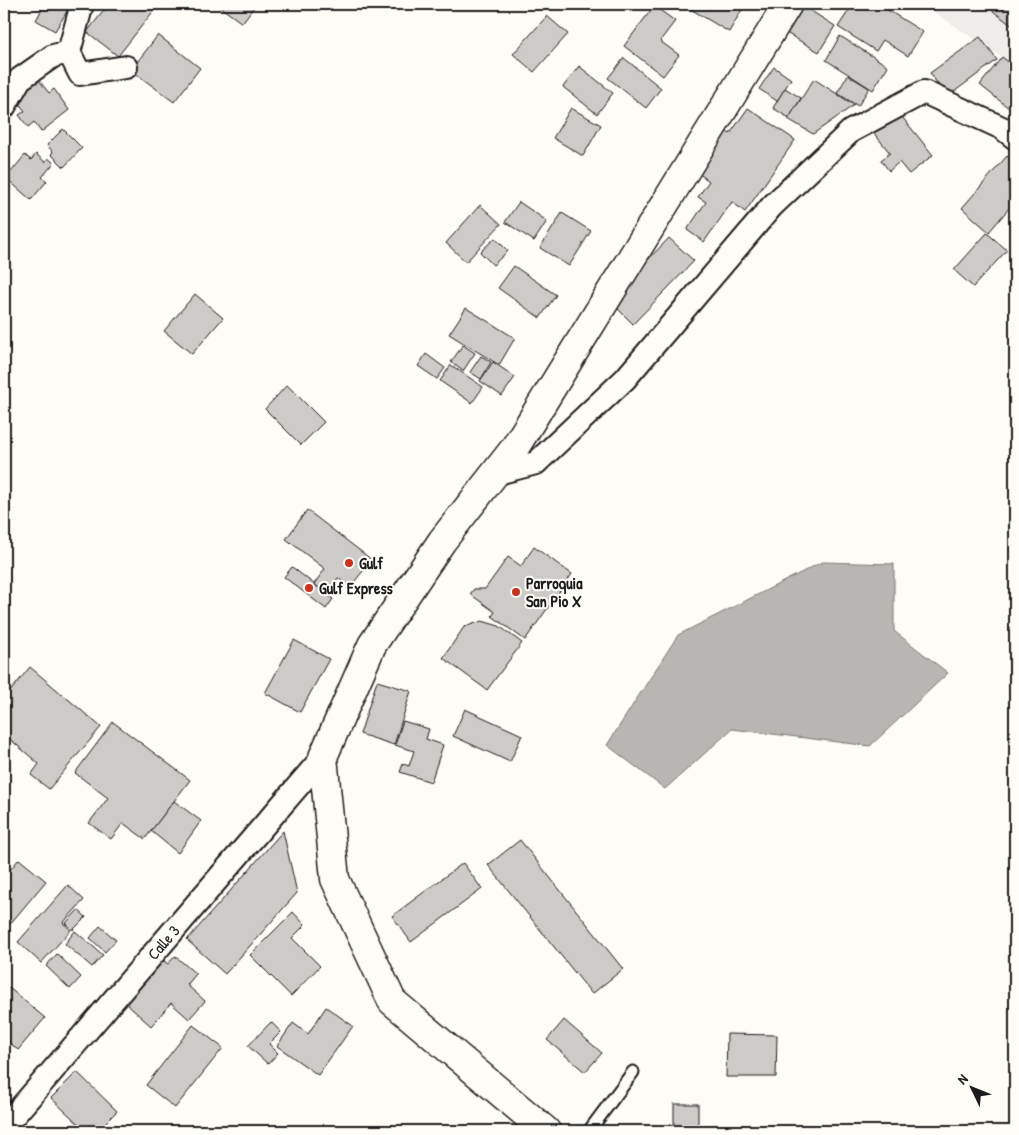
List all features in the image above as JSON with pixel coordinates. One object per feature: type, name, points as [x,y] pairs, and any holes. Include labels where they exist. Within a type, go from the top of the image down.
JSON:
[{"type":"street","points":[[82,4],[69,52],[80,74],[126,67]]},
{"type":"street","points":[[546,1131],[392,1002],[335,879],[323,757],[372,644],[442,541],[514,449],[785,5]]},
{"type":"street","points":[[4,107],[20,79],[53,56],[69,52]]},
{"type":"street","points":[[494,474],[536,463],[625,379],[772,206],[851,131],[924,92],[1002,128],[1015,138]]},
{"type":"street","name":"Calle 3","points":[[8,1114],[323,757]]},
{"type":"lane","points":[[589,1131],[633,1072]]},
{"type":"shaded area","points":[[922,4],[1015,4],[1015,66]]},
{"type":"shaded area","points":[[822,562],[894,564],[894,631],[948,673],[870,746],[732,729],[665,789],[607,745],[678,635]]},
{"type":"building","points":[[45,4],[51,4],[56,7],[58,4],[62,4],[69,8],[55,31],[36,20]]},
{"type":"building","points":[[109,4],[159,4],[118,56],[87,32]]},
{"type":"building","points":[[216,4],[256,4],[242,23]]},
{"type":"building","points":[[682,4],[740,4],[744,6],[729,32]]},
{"type":"building","points":[[800,4],[835,26],[819,52],[783,31]]},
{"type":"building","points":[[853,4],[878,4],[923,32],[908,56],[883,40],[876,51],[838,27]]},
{"type":"building","points":[[984,4],[1015,4],[1015,28]]},
{"type":"building","points":[[654,6],[675,21],[660,41],[679,55],[663,76],[624,46]]},
{"type":"building","points":[[547,16],[568,34],[534,72],[513,54]]},
{"type":"building","points":[[158,35],[200,68],[174,102],[131,70]]},
{"type":"building","points":[[840,36],[888,66],[873,90],[826,60]]},
{"type":"building","points":[[980,37],[997,60],[947,97],[930,73]]},
{"type":"building","points":[[1002,57],[1015,67],[1015,113],[980,85]]},
{"type":"building","points":[[624,58],[661,88],[646,108],[608,78]]},
{"type":"building","points":[[579,66],[613,93],[597,114],[563,87]]},
{"type":"building","points":[[774,67],[791,79],[777,101],[759,89]]},
{"type":"building","points":[[848,75],[869,88],[858,106],[837,93]]},
{"type":"building","points":[[38,79],[49,93],[54,89],[69,110],[41,132],[34,122],[28,127],[19,115],[25,111],[14,97]]},
{"type":"building","points":[[814,79],[854,105],[813,134],[788,119]]},
{"type":"building","points":[[785,88],[801,98],[789,118],[773,108]]},
{"type":"building","points":[[571,108],[601,125],[583,156],[553,138]]},
{"type":"building","points":[[748,108],[795,140],[745,212],[732,202],[704,242],[687,230],[706,202],[698,197],[709,181],[690,167],[719,126],[730,134]]},
{"type":"building","points":[[898,112],[933,155],[909,174],[899,162],[889,171],[881,160],[890,153],[873,132]]},
{"type":"building","points":[[63,129],[82,148],[64,167],[51,154],[53,152],[47,145]]},
{"type":"building","points":[[36,154],[45,162],[48,158],[54,163],[42,177],[47,181],[31,200],[6,178],[25,155],[31,160]]},
{"type":"building","points":[[1007,156],[1015,163],[1015,201],[989,232],[962,208]]},
{"type":"building","points":[[519,202],[547,221],[534,241],[505,222]]},
{"type":"building","points":[[480,205],[501,224],[466,262],[446,243]]},
{"type":"building","points":[[562,213],[591,231],[569,266],[540,248]]},
{"type":"building","points":[[987,233],[1007,250],[973,287],[954,270]]},
{"type":"building","points":[[495,238],[508,251],[493,265],[480,252]]},
{"type":"building","points":[[669,238],[694,261],[633,324],[609,300]]},
{"type":"building","points":[[514,266],[556,295],[540,318],[498,288]]},
{"type":"building","points":[[195,294],[223,318],[192,354],[164,331]]},
{"type":"building","points":[[466,308],[515,338],[499,365],[449,334]]},
{"type":"building","points":[[463,345],[475,353],[463,371],[451,362]]},
{"type":"building","points":[[426,354],[445,368],[437,379],[418,366]]},
{"type":"building","points":[[481,356],[491,362],[481,379],[470,372]]},
{"type":"building","points":[[493,362],[515,377],[502,396],[480,381]]},
{"type":"building","points":[[451,365],[483,387],[472,403],[440,381]]},
{"type":"building","points":[[287,385],[324,422],[301,445],[265,409]]},
{"type":"building","points":[[307,510],[372,560],[350,587],[338,578],[326,593],[314,584],[325,569],[286,539]]},
{"type":"building","name":"Parroquia San Pio X","points":[[534,547],[572,574],[525,640],[492,616],[495,612],[470,594],[474,589],[485,589],[508,557],[521,566]]},
{"type":"building","name":"Gulf Express","points":[[292,567],[333,599],[326,609],[284,577]]},
{"type":"building","name":"Parroquia San Pio X","points":[[482,621],[499,626],[522,643],[487,690],[443,658],[464,627]]},
{"type":"building","points":[[294,640],[329,659],[300,712],[265,693]]},
{"type":"building","points":[[30,667],[101,727],[49,789],[31,775],[39,764],[4,734],[4,699]]},
{"type":"building","points":[[377,681],[411,691],[394,745],[360,734]]},
{"type":"building","points":[[465,709],[522,735],[510,762],[453,736]]},
{"type":"building","points":[[403,721],[429,729],[426,739],[443,745],[431,782],[400,772],[403,764],[409,766],[414,751],[395,745]]},
{"type":"building","points":[[113,722],[190,780],[145,839],[123,823],[111,839],[89,823],[108,798],[75,773]]},
{"type":"building","points":[[174,801],[201,821],[178,853],[151,831]]},
{"type":"building","points":[[283,831],[297,893],[225,974],[187,940]]},
{"type":"building","points":[[520,840],[623,969],[592,994],[488,865]]},
{"type":"building","points":[[19,859],[46,881],[5,930],[4,877]]},
{"type":"building","points":[[463,863],[482,889],[411,942],[392,916]]},
{"type":"building","points":[[68,885],[84,900],[63,923],[71,930],[41,963],[18,942]]},
{"type":"building","points":[[78,910],[86,917],[73,930],[66,923]]},
{"type":"building","points":[[293,912],[305,925],[292,938],[320,966],[291,996],[250,955]]},
{"type":"building","points":[[100,926],[116,940],[105,952],[90,938]]},
{"type":"building","points":[[75,931],[103,955],[92,967],[65,944]]},
{"type":"building","points":[[57,954],[81,977],[70,989],[46,966]]},
{"type":"building","points":[[175,956],[196,974],[187,985],[205,1001],[189,1019],[171,1003],[151,1026],[123,1001],[160,958],[168,964]]},
{"type":"building","points":[[8,987],[45,1018],[18,1050],[4,1038],[4,992]]},
{"type":"building","points":[[326,1007],[353,1026],[318,1075],[277,1046],[293,1023],[308,1034]]},
{"type":"building","points":[[564,1020],[602,1053],[585,1072],[547,1040]]},
{"type":"building","points":[[271,1022],[281,1032],[269,1044],[278,1053],[268,1064],[248,1046]]},
{"type":"building","points":[[193,1025],[223,1048],[175,1108],[146,1085]]},
{"type":"building","points":[[727,1034],[777,1035],[776,1077],[726,1077]]},
{"type":"building","points":[[77,1072],[117,1111],[97,1131],[86,1131],[51,1098]]},
{"type":"building","points":[[674,1104],[698,1104],[698,1131],[674,1131]]},
{"type":"building","points":[[51,1124],[62,1131],[46,1131]]},
{"type":"building","points":[[608,1126],[614,1131],[603,1131]]},
{"type":"place","name":"Gulf","points":[[349,563]]},
{"type":"place","name":"Gulf Express","points":[[309,588]]},
{"type":"place","name":"Parroquia San Pio X","points":[[516,592]]}]
